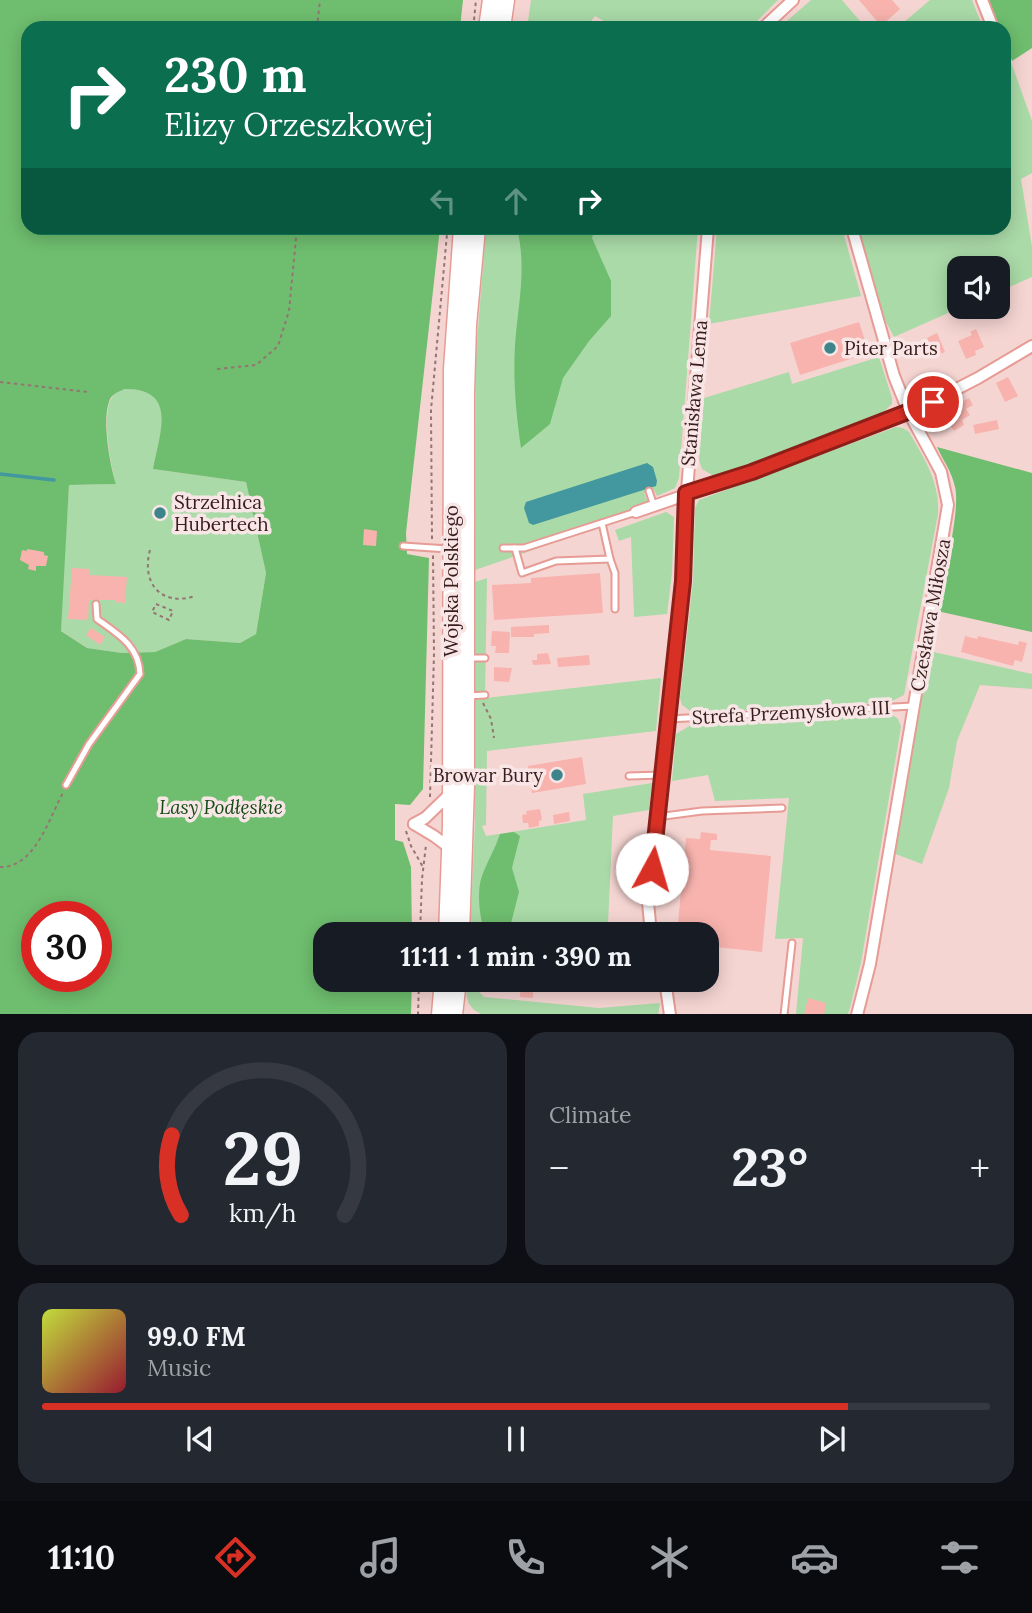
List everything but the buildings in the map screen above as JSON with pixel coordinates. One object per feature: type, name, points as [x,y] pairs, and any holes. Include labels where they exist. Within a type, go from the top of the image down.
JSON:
[{"type":"main road","points":[[488,21],[491,0]]},
{"type":"main road","points":[[503,21],[506,0]]},
{"type":"main road","name":"Wojska Polskiego","points":[[447,922],[451,793],[452,369],[462,235]]},
{"type":"main road","name":"Wojska Polskiego","points":[[462,922],[476,696],[466,658],[466,393],[468,325],[476,235]]},
{"type":"main road","points":[[440,1014],[442,992]]},
{"type":"main road","points":[[458,992],[458,1011]]},
{"type":"street","points":[[770,21],[793,0]]},
{"type":"street","points":[[982,0],[990,21]]},
{"type":"street","name":"Stanisława Lema","points":[[650,922],[649,902],[657,817],[683,581],[686,493],[707,235]]},
{"type":"street","name":"Czesława Miłosza","points":[[854,235],[900,390],[909,413],[941,472],[948,505],[870,964],[857,1014]]},
{"type":"street","points":[[636,512],[745,475],[909,413],[978,378],[1032,345]]},
{"type":"street","points":[[450,848],[414,824],[425,818],[451,793]]},
{"type":"street","points":[[667,992],[670,1014]]},
{"type":"lane","points":[[649,492],[654,506]]},
{"type":"lane","points":[[503,548],[524,548],[636,512]]},
{"type":"lane","points":[[602,523],[615,573],[615,609]]},
{"type":"lane","points":[[403,546],[451,549]]},
{"type":"lane","points":[[514,548],[522,573],[556,561],[610,559]]},
{"type":"lane","points":[[66,785],[89,744],[140,674],[140,664],[131,646],[120,634],[97,620],[96,604]]},
{"type":"lane","points":[[466,658],[485,658]]},
{"type":"lane","name":"Strefa Przemysłowa III","points":[[668,719],[914,705]]},
{"type":"lane","points":[[629,776],[662,775]]},
{"type":"lane","points":[[657,817],[702,811],[782,808]]},
{"type":"lane","points":[[784,1014],[792,943]]},
{"type":"path","points":[[318,21],[320,0]]},
{"type":"path","points":[[474,21],[476,0]]},
{"type":"path","points":[[217,369],[256,365],[278,346],[289,311],[296,235]]},
{"type":"path","points":[[430,799],[434,654],[430,410],[447,235]]},
{"type":"path","points":[[0,382],[88,392]]},
{"type":"path","points":[[150,550],[147,571],[155,588],[173,599],[195,596]]},
{"type":"path","points":[[156,604],[173,611],[169,620],[152,612],[156,604]]},
{"type":"path","points":[[476,696],[491,719],[494,738]]},
{"type":"path","points":[[0,867],[20,863],[29,855],[66,785]]},
{"type":"path","points":[[406,831],[423,868]]},
{"type":"path","points":[[421,922],[427,835]]},
{"type":"path","points":[[418,1014],[419,992]]},
{"type":"green space","name":"Lasy Podłęskie","points":[[0,0],[463,0],[461,21],[21,21],[21,235],[439,235],[406,533],[407,554],[429,558],[423,789],[410,805],[395,804],[395,840],[403,842],[411,867],[412,922],[313,922],[313,992],[412,992],[411,1014],[0,1014]],"holes":[[[125,389],[142,391],[153,397],[162,416],[153,469],[246,482],[266,573],[256,634],[240,643],[186,639],[155,652],[122,653],[87,648],[61,631],[69,485],[116,484],[111,466],[106,420],[111,397]]]},
{"type":"green space","points":[[531,0],[778,0],[757,21],[604,21],[595,16],[591,21],[528,21]]},
{"type":"green space","points":[[811,0],[842,0],[860,21],[787,21]]},
{"type":"green space","points":[[930,0],[972,0],[980,21],[905,21]]},
{"type":"green space","points":[[989,0],[1032,0],[1032,48],[1012,61],[1011,21],[997,21]]},
{"type":"green space","points":[[1011,62],[1032,121],[1032,173],[1021,179],[1032,247],[1032,277],[1010,287],[1010,256],[947,256],[947,314],[894,337],[884,318],[860,235],[1011,235]]},
{"type":"green space","points":[[485,235],[697,235],[679,478],[675,488],[657,496],[654,490],[644,493],[649,506],[605,525],[475,570],[476,355]]},
{"type":"green space","points":[[518,235],[593,235],[611,281],[611,316],[563,378],[550,424],[521,448],[514,371],[522,272]]},
{"type":"green space","points":[[716,235],[844,235],[861,296],[709,324]]},
{"type":"green space","points":[[879,357],[892,404],[878,417],[717,478],[702,469],[699,460],[704,398],[789,372],[792,384]]},
{"type":"green space","name":"Strzelnica Hubertech","points":[[125,389],[142,391],[153,396],[160,405],[161,428],[153,469],[246,482],[266,573],[256,634],[240,643],[186,639],[155,652],[122,653],[87,648],[60,630],[69,485],[116,484],[108,437],[108,411],[115,393]]},
{"type":"green space","points":[[896,427],[909,432],[920,451],[934,481],[938,502],[904,695],[890,702],[693,713],[682,705],[680,698],[693,581],[695,508],[699,500]]},
{"type":"green space","points":[[937,447],[1032,473],[1032,632],[937,611],[953,529],[956,498],[952,476]]},
{"type":"green space","points":[[666,512],[674,517],[667,614],[634,617],[631,537],[619,541],[615,530]]},
{"type":"green space","points":[[487,578],[485,698],[661,678],[656,731],[487,751],[486,825],[482,826],[486,836],[586,820],[583,794],[652,783],[649,810],[613,816],[608,922],[471,922],[475,823],[475,582]]},
{"type":"green space","points":[[929,651],[1032,674],[1032,689],[980,685],[957,741],[949,788],[922,864],[893,853]]},
{"type":"green space","points":[[890,713],[898,719],[901,727],[861,963],[850,1008],[848,1014],[796,1014],[803,938],[775,939],[789,798],[715,801],[708,775],[672,781],[676,734],[691,725]]},
{"type":"green space","points":[[514,832],[520,836],[512,868],[519,892],[511,922],[482,922],[479,887],[500,834]]},
{"type":"green space","points":[[467,992],[480,992],[484,997],[599,1008],[660,1003],[658,1014],[481,1014],[469,1004]]},
{"type":"water","points":[[647,463],[653,467],[656,486],[533,525],[529,523],[524,508],[526,502]]},
{"type":"waterway","points":[[0,474],[54,480]]},
{"type":"place","name":"Piter Parts","points":[[830,348]]},
{"type":"place","name":"Strzelnica Hubertech","points":[[160,513]]},
{"type":"place","name":"Browar Bury","points":[[557,775]]},
{"type":"route","points":[[652,869],[683,581],[686,493],[752,472],[933,402]]}]
